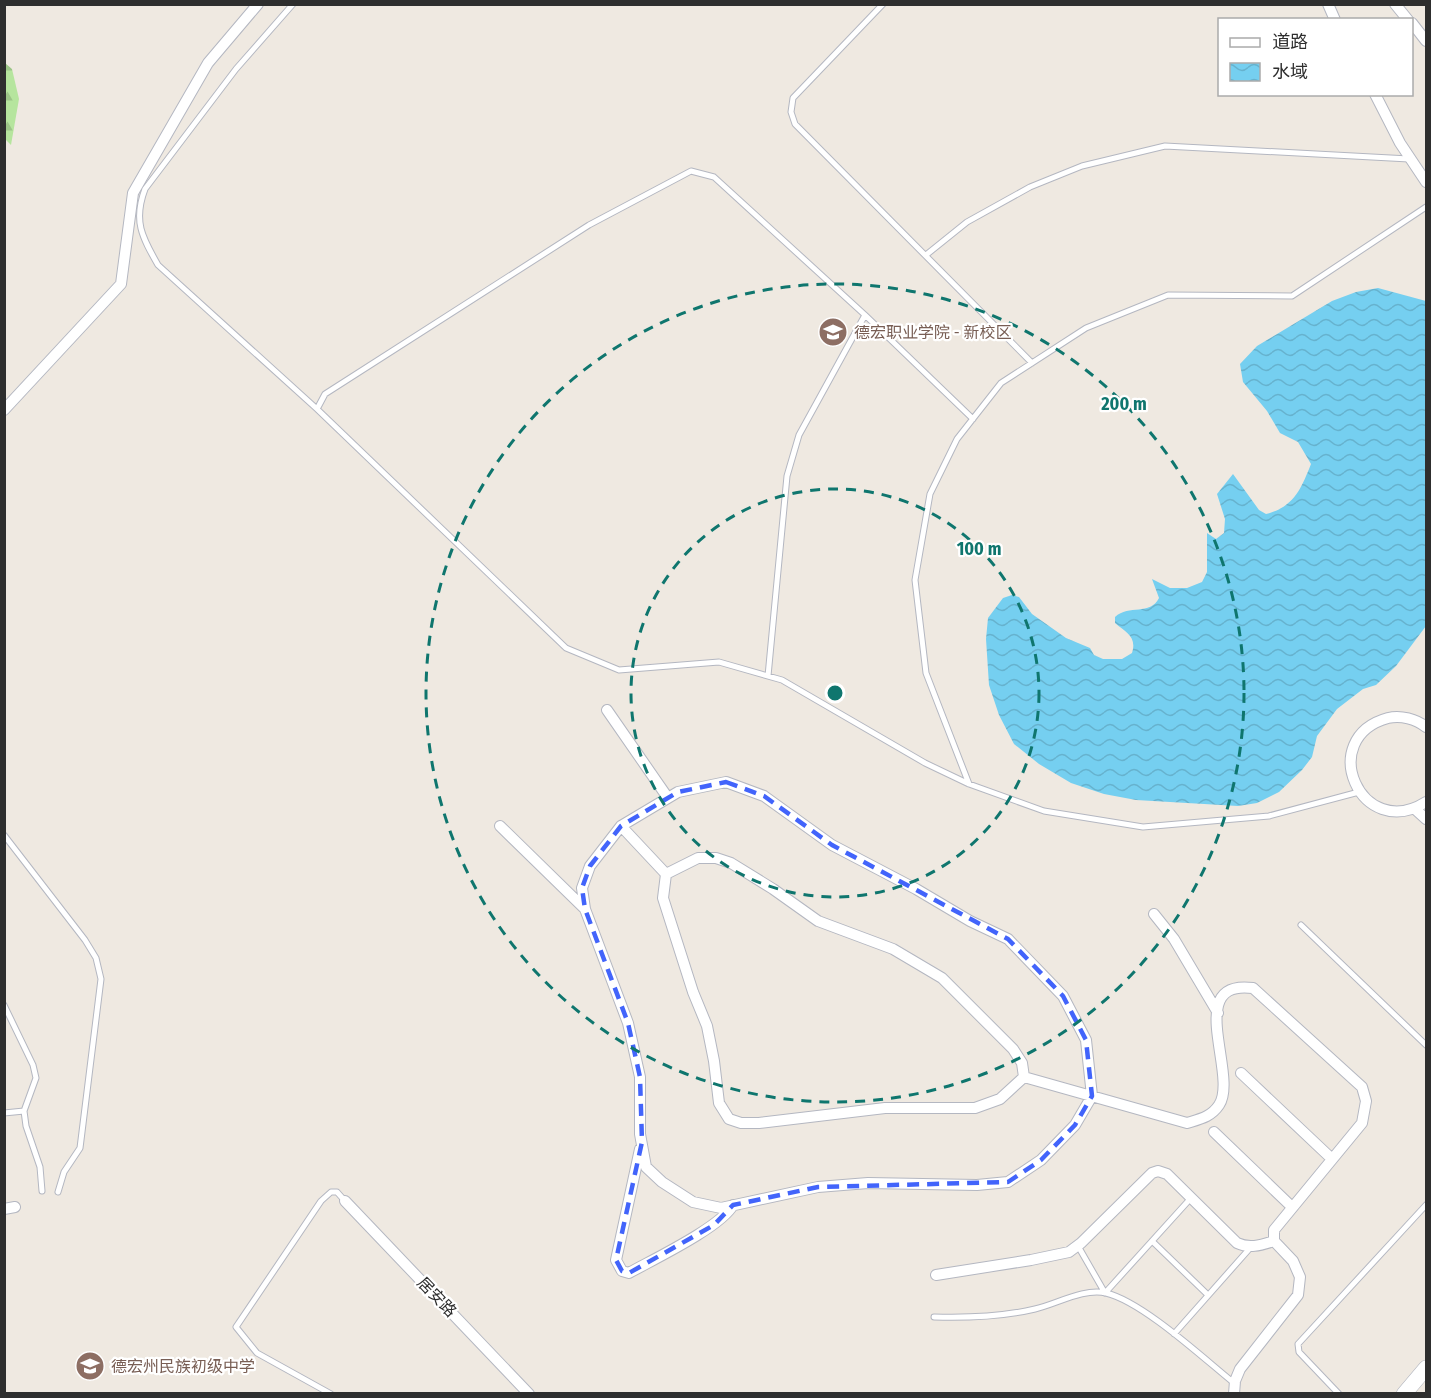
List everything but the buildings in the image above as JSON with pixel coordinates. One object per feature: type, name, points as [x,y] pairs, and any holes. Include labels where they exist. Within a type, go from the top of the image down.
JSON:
[{"type":"street","points":[[4,410],[121,284],[134,192],[208,63],[258,4]]},
{"type":"street","points":[[1328,4],[1334,18]]},
{"type":"street","points":[[1395,4],[1406,18]]},
{"type":"street","points":[[1413,24],[1426,40]]},
{"type":"street","points":[[1376,96],[1400,143],[1426,182]]},
{"type":"street","points":[[607,710],[668,798]]},
{"type":"street","points":[[1426,727],[1409,718],[1393,717],[1377,721],[1362,732],[1353,746],[1350,759],[1351,775],[1359,792],[1371,804],[1386,810],[1402,812],[1415,809],[1426,802]]},
{"type":"street","points":[[726,782],[764,796],[832,845],[916,889],[970,921],[1008,939],[1063,996],[1086,1040],[1092,1096],[1075,1125],[1041,1160],[1008,1182],[977,1185],[868,1183],[818,1187],[721,1208],[693,1202],[662,1182],[646,1167],[642,1143],[640,1077],[627,1023],[585,909],[582,888],[590,866],[621,826],[678,792],[726,782]]},
{"type":"street","points":[[1415,809],[1426,819]]},
{"type":"street","points":[[500,826],[585,909]]},
{"type":"street","points":[[621,826],[666,874]]},
{"type":"street","points":[[666,874],[698,858],[716,858],[731,863],[773,888],[818,921],[893,949],[942,978],[965,1000],[1013,1048],[1023,1063],[1024,1077]]},
{"type":"street","points":[[666,874],[663,898],[693,992],[707,1026],[719,1103],[729,1119],[741,1123],[759,1123],[885,1108],[975,1108],[1000,1099],[1024,1077]]},
{"type":"street","points":[[1154,914],[1174,939],[1218,1013]]},
{"type":"street","points":[[1024,1077],[1187,1123],[1208,1116],[1220,1104],[1224,1085],[1216,1026],[1219,1003],[1229,990],[1238,986],[1254,988],[1362,1087],[1365,1101],[1362,1123],[1274,1230],[1274,1241],[1293,1261],[1300,1277],[1298,1295],[1240,1369],[1234,1389]]},
{"type":"street","points":[[1241,1073],[1332,1159]]},
{"type":"street","points":[[1214,1132],[1292,1207]]},
{"type":"street","points":[[642,1143],[616,1260],[622,1271],[629,1273],[714,1225],[729,1213],[733,1205]]},
{"type":"street","points":[[936,1275],[1069,1252],[1078,1246],[1152,1173],[1158,1171],[1167,1174],[1237,1243],[1257,1246],[1274,1241]]},
{"type":"street","name":"居安路","points":[[345,1201],[529,1394]]},
{"type":"street","points":[[1404,1394],[1426,1368]]},
{"type":"lane","points":[[293,4],[236,69],[145,189],[139,205],[141,235],[158,265],[317,409],[566,648],[619,670],[719,662],[782,680],[925,763],[969,784],[1044,812],[1143,827],[1269,816],[1359,792]]},
{"type":"lane","points":[[883,4],[793,98],[791,112],[795,124],[1032,363]]},
{"type":"lane","points":[[926,255],[966,222],[1030,187],[1082,166],[1165,146],[1411,159]]},
{"type":"lane","points":[[317,409],[326,394],[589,225],[691,171],[714,177],[865,315],[973,419]]},
{"type":"lane","points":[[969,784],[926,673],[915,580],[930,494],[957,439],[1001,383],[1086,328],[1168,295],[1292,296],[1426,207]]},
{"type":"lane","points":[[768,676],[787,476],[799,435],[865,315]]},
{"type":"lane","points":[[4,835],[85,940],[96,958],[101,979],[80,1148],[64,1172],[58,1192]]},
{"type":"lane","points":[[1301,925],[1426,1045]]},
{"type":"lane","points":[[4,1005],[33,1065],[36,1078],[24,1110],[26,1126],[40,1167],[42,1191]]},
{"type":"lane","points":[[4,1113],[24,1110]]},
{"type":"lane","points":[[331,1394],[257,1353],[236,1327],[321,1201],[331,1192],[337,1192],[345,1201]]},
{"type":"lane","points":[[1105,1293],[1191,1198]]},
{"type":"lane","points":[[1339,1394],[1299,1352],[1298,1344],[1426,1205]]},
{"type":"lane","points":[[1152,1241],[1208,1295]]},
{"type":"lane","points":[[1078,1246],[1105,1293]]},
{"type":"lane","points":[[1174,1334],[1252,1246]]},
{"type":"lane","points":[[934,1317],[981,1318],[1034,1309],[1086,1294],[1105,1293],[1134,1305],[1174,1334],[1234,1389]]},
{"type":"highlighted area","points":[[726,782],[764,796],[832,845],[1008,939],[1063,996],[1086,1040],[1092,1096],[1075,1125],[1041,1160],[1008,1182],[818,1187],[733,1205],[714,1225],[629,1273],[622,1271],[616,1260],[642,1142],[640,1077],[628,1023],[585,909],[582,888],[590,866],[621,826],[678,792]]},
{"type":"green space","points":[[5,63],[12,69],[19,99],[11,145],[5,139]]},
{"type":"water","points":[[1378,288],[1426,301],[1426,626],[1396,666],[1376,685],[1363,689],[1337,709],[1317,736],[1312,757],[1302,770],[1279,792],[1257,803],[1238,806],[1136,800],[1104,794],[1071,783],[1039,764],[1014,744],[999,715],[989,685],[986,639],[988,618],[1003,598],[1012,595],[1019,597],[1032,614],[1066,638],[1090,648],[1094,655],[1103,659],[1122,659],[1132,653],[1132,639],[1115,623],[1115,617],[1127,611],[1150,607],[1155,603],[1159,598],[1152,579],[1170,588],[1187,588],[1202,582],[1207,572],[1207,533],[1216,539],[1224,533],[1225,519],[1217,494],[1233,474],[1259,510],[1266,514],[1290,502],[1300,489],[1311,464],[1298,442],[1280,433],[1267,411],[1243,382],[1240,364],[1257,346],[1332,301],[1356,292]]},
{"type":"place","name":"德宏职业学院 - 新校区","points":[[833,332]]},
{"type":"place","name":"德宏州民族初级中学","points":[[90,1366]]}]
